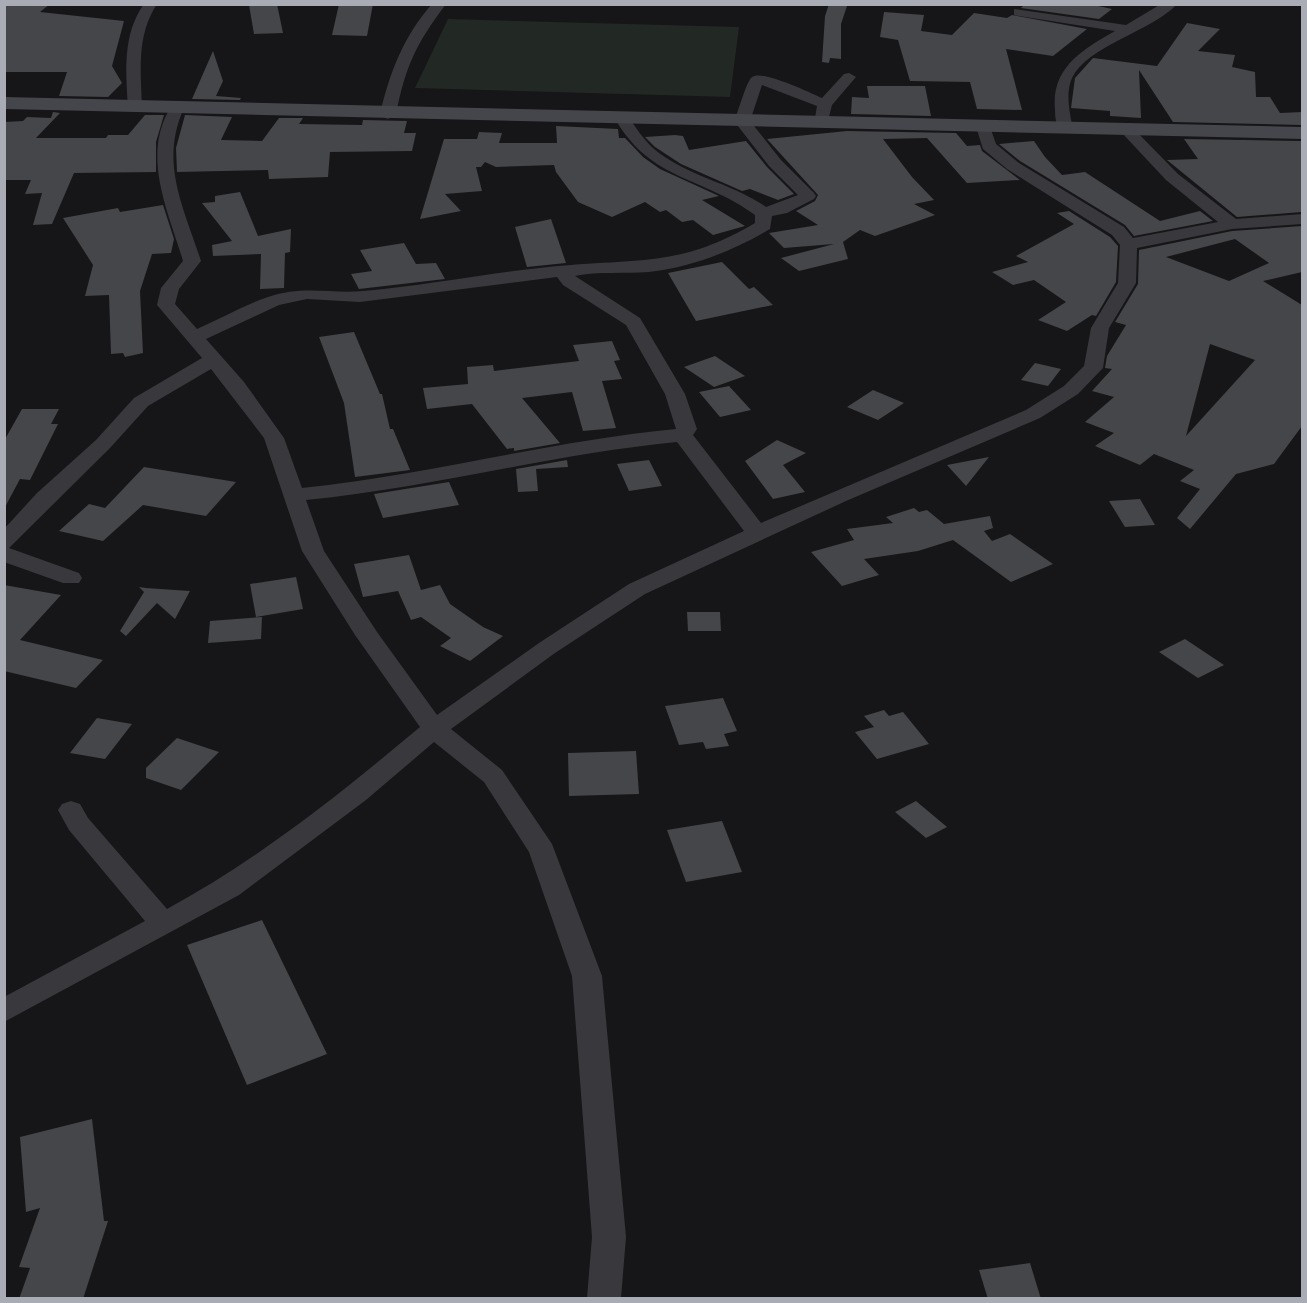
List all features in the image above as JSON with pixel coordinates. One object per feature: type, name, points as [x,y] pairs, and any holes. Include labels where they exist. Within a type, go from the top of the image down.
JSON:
[{"type":"main road","points":[[4,103],[742,122],[824,114],[984,127],[1302,133]]},
{"type":"street","points":[[135,107],[134,44],[143,13],[151,4]]},
{"type":"street","points":[[388,114],[405,51],[419,27],[440,4]]},
{"type":"street","points":[[1065,129],[1061,104],[1065,78],[1079,60],[1132,30],[1171,4]]},
{"type":"street","points":[[1019,12],[1132,30]]},
{"type":"street","points":[[763,213],[781,209],[808,196],[775,163],[742,122],[757,80],[767,81],[824,114],[849,77]]},
{"type":"street","points":[[177,108],[168,122],[164,153],[170,198],[183,227],[192,261],[170,288],[166,305],[214,358],[274,438],[313,551],[367,635],[434,729],[493,776],[542,851],[587,976],[609,1237],[604,1299]]},
{"type":"street","points":[[195,337],[274,301],[306,294],[360,297],[571,270],[633,269],[686,262],[740,241],[764,225],[763,213],[751,202],[697,180],[656,158],[628,131],[623,119]]},
{"type":"street","points":[[4,1011],[229,888],[357,794],[434,729],[547,648],[637,589],[756,532],[1033,414],[1071,390],[1093,368],[1100,328],[1127,283],[1129,244],[1118,231],[1013,166],[989,146],[984,127]]},
{"type":"street","points":[[1127,130],[1172,177],[1232,224]]},
{"type":"street","points":[[1129,244],[1232,224],[1247,225],[1302,219]]},
{"type":"street","points":[[295,495],[365,488],[609,442],[682,435],[687,429],[675,394],[633,322],[569,281],[565,275],[571,270]]},
{"type":"street","points":[[4,543],[45,498],[103,444],[141,402],[214,358]]},
{"type":"street","points":[[682,435],[756,532]]},
{"type":"street","points":[[4,554],[71,578]]},
{"type":"street","points":[[71,810],[78,823],[164,924]]},
{"type":"shaded area","points":[[448,19],[739,27],[730,97],[415,88]]},
{"type":"building","points":[[4,4],[50,4],[40,12],[124,21],[112,66],[122,83],[108,97],[59,96],[67,72],[4,72]]},
{"type":"building","points":[[277,4],[283,33],[254,34],[249,5]]},
{"type":"building","points":[[339,4],[373,4],[367,36],[332,35]]},
{"type":"building","points":[[829,4],[847,6],[841,24],[841,59],[830,58],[829,63],[822,62],[825,16]]},
{"type":"building","points":[[1025,4],[1089,4],[1112,9],[1099,19],[1021,8]]},
{"type":"building","points":[[884,12],[924,15],[921,31],[952,35],[974,13],[1007,18],[1012,15],[1087,29],[1053,56],[1006,49],[1022,110],[977,109],[970,82],[910,81],[898,40],[880,37]]},
{"type":"building","points":[[1187,23],[1220,29],[1198,51],[1235,55],[1232,67],[1255,72],[1256,97],[1270,97],[1280,113],[1302,112],[1302,125],[1173,122],[1139,70],[1141,118],[1110,116],[1110,111],[1071,108],[1075,78],[1093,58],[1157,66]]},
{"type":"building","points":[[213,51],[223,81],[216,96],[241,98],[240,100],[192,99]]},
{"type":"building","points":[[867,86],[925,86],[931,116],[851,114],[852,97],[869,98]]},
{"type":"building","points":[[53,112],[60,113],[36,138],[106,138],[108,135],[128,135],[145,115],[164,115],[156,142],[156,172],[74,173],[52,224],[33,225],[42,193],[25,194],[31,180],[4,180],[4,122],[23,121],[27,117],[51,118]]},
{"type":"building","points":[[185,115],[232,117],[221,140],[262,141],[279,118],[303,118],[299,124],[362,125],[363,120],[407,121],[404,133],[416,133],[412,151],[330,152],[328,177],[269,179],[268,170],[177,172],[176,148]]},
{"type":"building","points":[[556,126],[618,129],[619,138],[625,138],[643,157],[660,169],[719,196],[702,200],[745,226],[713,235],[693,220],[682,222],[666,210],[660,212],[645,202],[612,217],[578,202],[556,172],[554,165],[496,167],[485,162],[481,167],[476,167],[482,191],[445,194],[461,211],[420,219],[444,139],[477,139],[479,132],[502,133],[499,143],[557,143]]},
{"type":"building","points":[[847,131],[956,133],[967,146],[980,145],[982,151],[1020,180],[967,183],[927,138],[883,139],[912,177],[934,200],[914,204],[935,215],[875,236],[860,230],[843,242],[848,259],[799,271],[781,258],[834,244],[784,248],[769,233],[818,225],[796,211],[815,201],[818,195],[767,139]]},
{"type":"building","points":[[683,136],[689,150],[746,141],[767,167],[794,194],[778,200],[750,189],[742,191],[681,164],[655,147],[645,137]]},
{"type":"building","points":[[1184,139],[1302,141],[1302,212],[1237,217],[1167,160],[1198,159]]},
{"type":"building","points":[[1034,141],[1062,175],[1085,172],[1160,221],[1200,211],[1213,221],[1134,236],[1125,225],[1020,161],[999,144]]},
{"type":"building","points":[[240,192],[258,236],[291,229],[290,252],[285,253],[284,288],[260,289],[261,254],[213,256],[212,245],[232,241],[202,203],[215,202],[215,196]]},
{"type":"building","points":[[163,205],[174,239],[171,253],[152,254],[140,291],[143,353],[125,357],[123,353],[111,354],[109,295],[85,296],[93,265],[63,218],[118,208],[120,212]]},
{"type":"building","points":[[1069,211],[1110,237],[1118,246],[1116,282],[1096,316],[1092,315],[1067,331],[1038,320],[1066,302],[1034,280],[1013,285],[992,272],[1028,262],[1016,256],[1074,224],[1057,213]]},
{"type":"building","points":[[551,219],[566,263],[527,267],[515,227]]},
{"type":"building","points":[[1302,226],[1302,272],[1263,281],[1302,305],[1302,426],[1274,464],[1236,474],[1190,529],[1177,518],[1200,489],[1180,481],[1194,470],[1154,454],[1140,465],[1095,446],[1114,433],[1085,422],[1114,397],[1092,391],[1112,369],[1105,368],[1107,356],[1126,325],[1115,322],[1138,284],[1139,250],[1232,231]],"holes":[[[1235,239],[1269,263],[1229,281],[1166,257]],[[1210,344],[1255,360],[1186,436]]]},
{"type":"building","points":[[404,243],[416,264],[436,263],[445,279],[359,289],[351,274],[372,271],[360,250]]},
{"type":"building","points":[[722,262],[749,289],[754,287],[773,305],[696,321],[668,273]]},
{"type":"building","points":[[354,332],[380,394],[382,394],[390,429],[393,429],[410,470],[355,477],[344,403],[319,337]]},
{"type":"building","points":[[612,341],[620,360],[614,361],[622,379],[602,381],[616,428],[583,431],[572,392],[522,398],[560,443],[514,451],[514,448],[507,449],[472,404],[427,409],[423,388],[468,384],[467,367],[493,365],[494,371],[579,361],[573,345]]},
{"type":"building","points":[[715,356],[745,376],[714,387],[684,367]]},
{"type":"building","points":[[1035,363],[1061,369],[1048,386],[1021,380]]},
{"type":"building","points":[[729,386],[751,410],[720,417],[699,392]]},
{"type":"building","points":[[873,390],[904,403],[878,420],[847,407]]},
{"type":"building","points":[[22,409],[59,409],[51,424],[58,424],[30,480],[20,479],[4,509],[4,441]]},
{"type":"building","points":[[777,440],[806,453],[783,465],[805,492],[773,499],[745,461]]},
{"type":"building","points":[[989,457],[966,486],[947,465]]},
{"type":"building","points":[[567,460],[568,467],[536,469],[538,491],[518,492],[516,469]]},
{"type":"building","points":[[649,460],[662,486],[629,491],[617,464]]},
{"type":"building","points":[[144,467],[236,482],[206,516],[143,505],[103,541],[59,531],[89,504],[105,508]]},
{"type":"building","points":[[449,482],[459,505],[383,518],[374,494]]},
{"type":"building","points":[[1140,499],[1155,525],[1125,527],[1109,501]]},
{"type":"building","points":[[914,508],[919,512],[927,510],[944,524],[990,516],[993,528],[984,531],[992,541],[1010,534],[1053,564],[1011,582],[953,540],[918,551],[864,559],[879,575],[842,586],[811,552],[854,540],[847,529],[893,523],[886,517]]},
{"type":"building","points":[[409,555],[421,590],[440,585],[450,604],[483,627],[503,636],[470,661],[440,646],[451,638],[421,617],[411,620],[398,591],[363,597],[354,564]]},
{"type":"building","points":[[296,577],[303,609],[256,617],[250,584]]},
{"type":"building","points":[[4,585],[61,595],[20,640],[103,660],[76,688],[4,671]]},
{"type":"building","points":[[139,587],[190,591],[175,619],[157,603],[126,636],[120,631],[144,592]]},
{"type":"building","points":[[687,612],[720,612],[721,631],[688,631]]},
{"type":"building","points":[[262,617],[261,639],[208,643],[210,621]]},
{"type":"building","points":[[1185,639],[1224,665],[1198,678],[1159,652]]},
{"type":"building","points":[[723,698],[737,731],[724,734],[729,746],[706,749],[703,742],[679,745],[665,706]]},
{"type":"building","points":[[884,710],[889,716],[903,712],[929,744],[877,759],[855,732],[874,727],[864,716]]},
{"type":"building","points":[[97,718],[132,724],[105,759],[70,753]]},
{"type":"building","points":[[177,738],[219,752],[181,790],[146,778],[146,768]]},
{"type":"building","points":[[636,751],[639,794],[569,796],[568,753]]},
{"type":"building","points":[[916,801],[947,827],[926,838],[895,812]]},
{"type":"building","points":[[722,821],[742,872],[686,882],[667,830]]},
{"type":"building","points":[[262,920],[327,1054],[247,1085],[187,945]]},
{"type":"building","points":[[92,1119],[104,1221],[108,1221],[83,1299],[19,1299],[30,1268],[19,1267],[40,1208],[26,1212],[20,1137]]},
{"type":"building","points":[[1030,1263],[1041,1299],[988,1299],[979,1270]]}]
